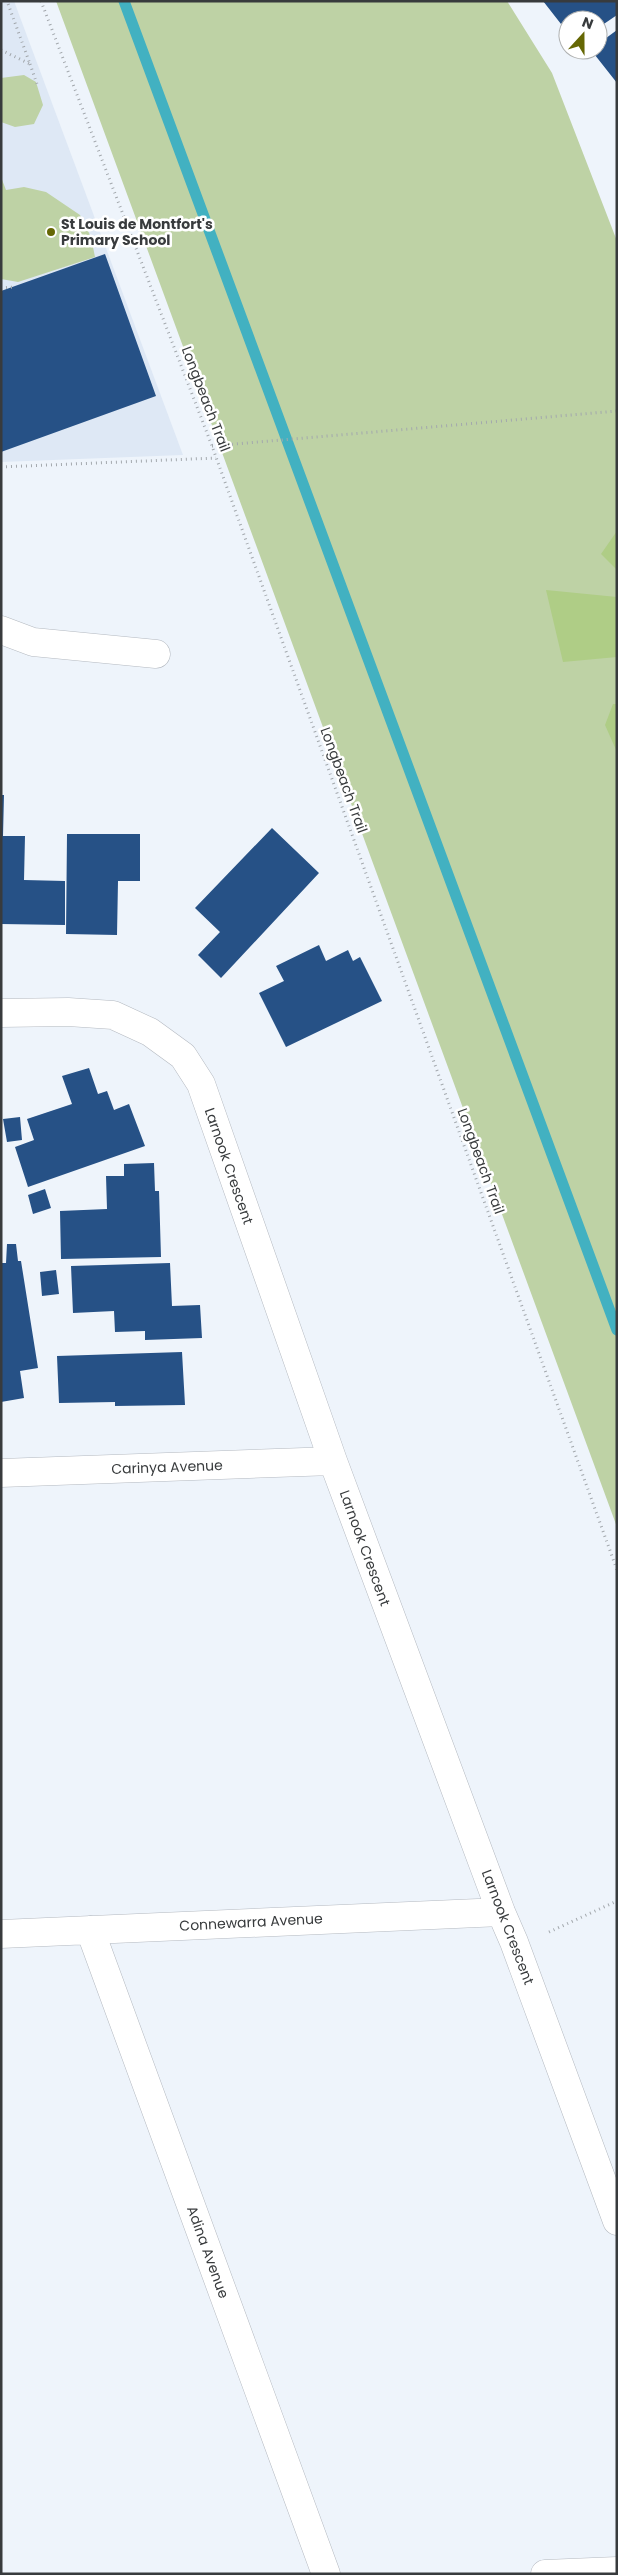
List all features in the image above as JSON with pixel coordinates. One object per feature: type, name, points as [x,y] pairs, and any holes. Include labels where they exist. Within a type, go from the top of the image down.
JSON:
[{"type":"street","points":[[1,630],[33,642],[156,654]]},
{"type":"street","name":"Larnook Crescent","points":[[1,1014],[68,1012],[113,1015],[150,1032],[183,1056],[201,1084],[333,1461],[617,2221]]},
{"type":"street","name":"Carinya Avenue","points":[[1,1473],[333,1461]]},
{"type":"street","name":"Connewarra Avenue","points":[[1,1934],[501,1912]]},
{"type":"street","name":"Adina Avenue","points":[[90,1930],[326,2574]]},
{"type":"street","points":[[544,2574],[617,2571]]},
{"type":"path","points":[[7,1],[38,87]]},
{"type":"path","name":"Longbeach Trail","points":[[40,1],[212,446],[617,1570]]},
{"type":"path","points":[[1,50],[30,64]]},
{"type":"path","points":[[1,288],[14,287]]},
{"type":"path","points":[[212,446],[617,412]]},
{"type":"path","points":[[1,468],[216,458]]},
{"type":"path","points":[[549,1932],[617,1901]]},
{"type":"shaded area","name":"St Louis de Montfort's Primary School","points":[[1,1],[14,1],[183,455],[1,462]]},
{"type":"green space","points":[[56,1],[507,1],[552,73],[617,241],[617,1527]]},
{"type":"green space","points":[[24,75],[36,82],[43,105],[34,124],[15,127],[1,122],[1,78]]},
{"type":"green space","points":[[1,177],[6,190],[24,187],[46,192],[80,215],[91,237],[95,257],[18,282],[1,279]]},
{"type":"green space","points":[[617,531],[617,570],[601,554]]},
{"type":"green space","points":[[546,590],[617,597],[617,657],[563,662]]},
{"type":"green space","points":[[613,704],[617,704],[617,752],[605,725]]},
{"type":"building","points":[[543,1],[617,1],[617,15],[608,21],[608,10],[558,10],[558,20]]},
{"type":"building","points":[[617,30],[617,83],[599,60],[608,60],[608,37]]},
{"type":"building","points":[[105,254],[156,396],[1,452],[1,291]]},
{"type":"building","points":[[1,795],[4,795],[3,836],[25,836],[24,880],[65,881],[65,925],[1,924]]},
{"type":"building","points":[[272,828],[319,873],[221,978],[198,955],[220,932],[195,908]]},
{"type":"building","points":[[67,834],[140,834],[140,881],[118,881],[117,935],[66,934]]},
{"type":"building","points":[[319,945],[326,961],[348,950],[353,961],[360,957],[382,1001],[286,1047],[259,993],[284,981],[276,966]]},
{"type":"building","points":[[89,1068],[98,1094],[107,1091],[114,1110],[129,1104],[145,1146],[28,1187],[15,1147],[34,1140],[27,1119],[72,1104],[62,1076]]},
{"type":"building","points":[[20,1117],[22,1140],[7,1142],[3,1119]]},
{"type":"building","points":[[154,1163],[155,1191],[159,1191],[161,1257],[61,1259],[60,1211],[107,1209],[106,1176],[124,1176],[124,1164]]},
{"type":"building","points":[[45,1189],[51,1208],[33,1214],[28,1195]]},
{"type":"building","points":[[7,1244],[16,1244],[18,1261],[21,1261],[38,1368],[20,1371],[24,1398],[1,1402],[1,1263],[6,1263]]},
{"type":"building","points":[[170,1263],[172,1306],[200,1305],[202,1338],[145,1340],[145,1331],[115,1332],[114,1311],[73,1313],[71,1266]]},
{"type":"building","points":[[56,1270],[59,1294],[42,1296],[40,1272]]},
{"type":"building","points":[[182,1352],[185,1405],[115,1406],[115,1402],[59,1403],[57,1356]]},
{"type":"waterway","points":[[124,1],[617,1330]]},
{"type":"place","name":"St Louis de Montfort's Primary School","points":[[51,232]]}]
